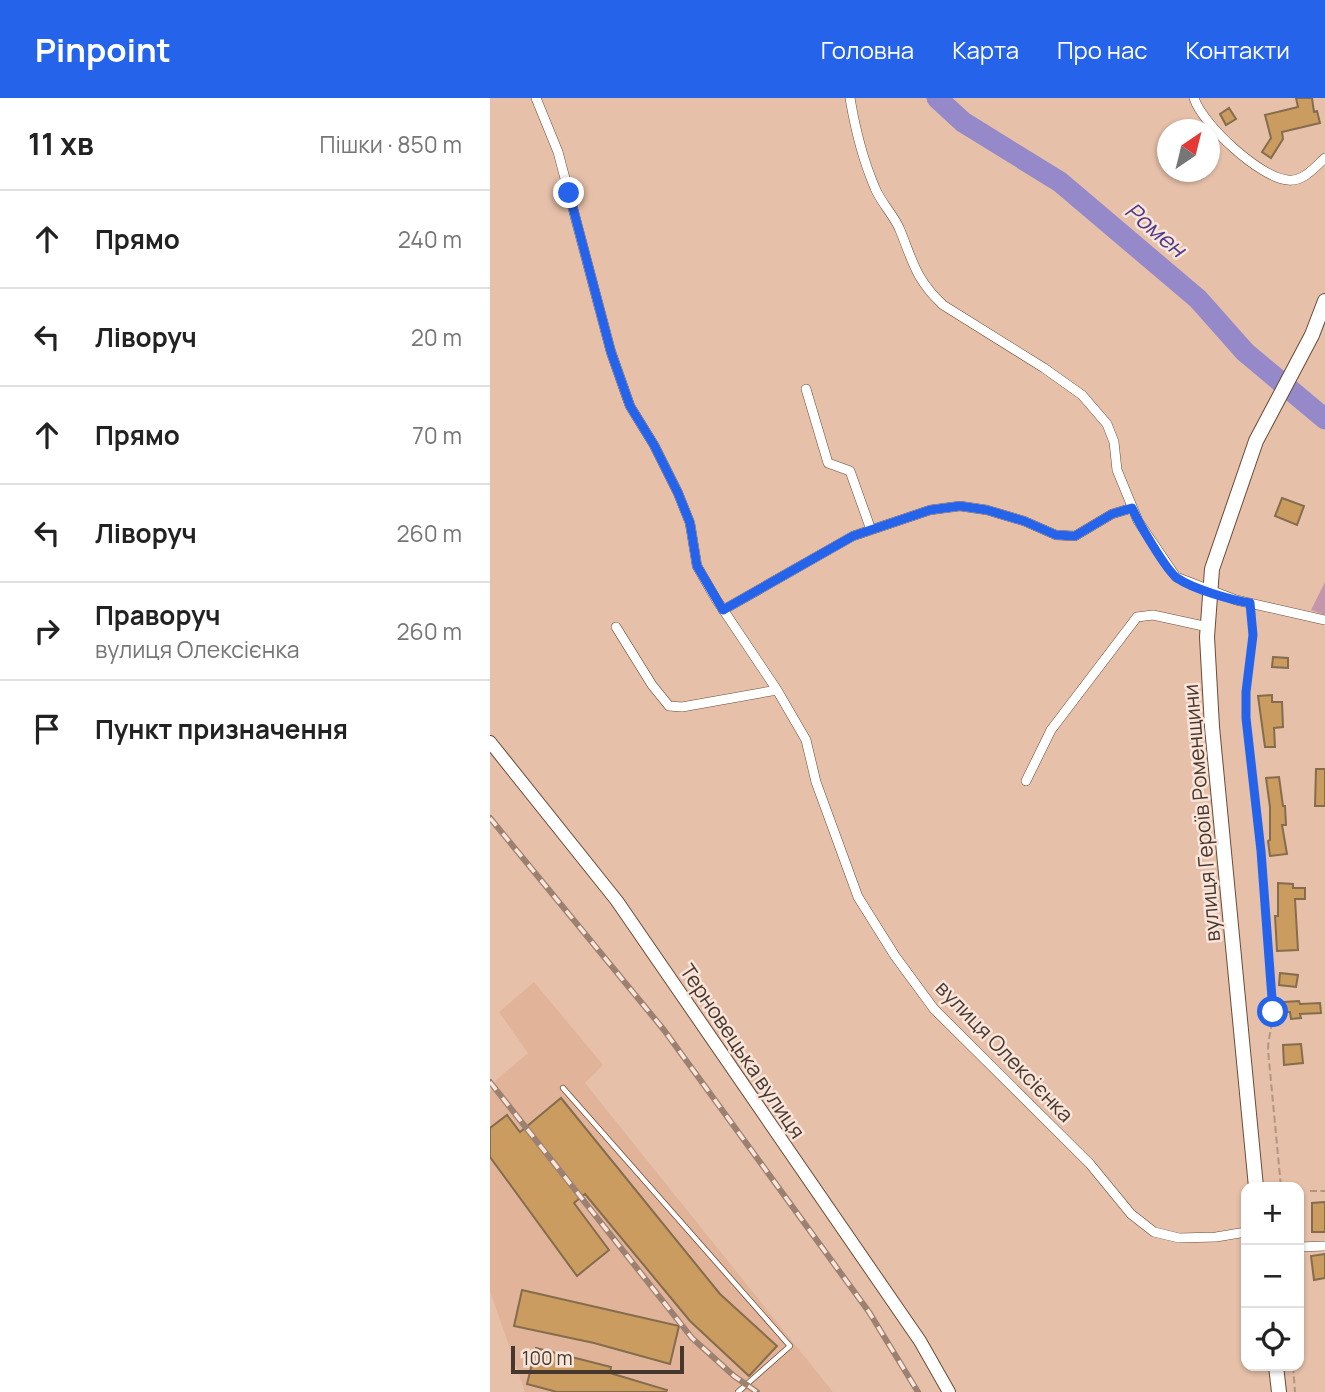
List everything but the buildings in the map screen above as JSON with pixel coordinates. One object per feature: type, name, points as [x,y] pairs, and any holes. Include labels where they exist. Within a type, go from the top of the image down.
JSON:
[{"type":"main road","name":"вулиця Героїв Роменщини","points":[[1256,1182],[1212,727],[1208,627],[1210,592],[1212,569],[1256,441],[1312,335],[1325,301]]},
{"type":"main road","name":"Терновецька вулиця","points":[[490,742],[617,901],[920,1342],[949,1392]]},
{"type":"main road","points":[[1277,1371],[1279,1392]]},
{"type":"street","name":"вулиця Олексієнка","points":[[536,98],[558,152],[611,352],[630,406],[654,445],[678,493],[690,523],[697,566],[807,740],[816,782],[858,897],[895,956],[934,1009],[1090,1164],[1131,1214],[1154,1232],[1179,1238],[1241,1234]]},
{"type":"street","points":[[850,98],[854,121],[875,189],[899,227],[912,265],[929,292],[943,305],[1082,395],[1107,424],[1114,442],[1116,470],[1132,508],[1176,577],[1210,592],[1325,620]]},
{"type":"street","points":[[1194,98],[1197,106],[1223,139],[1259,169],[1288,180],[1305,176],[1325,158]]},
{"type":"street","points":[[806,389],[828,463],[850,471],[871,530]]},
{"type":"street","points":[[723,610],[853,536],[930,510],[960,506],[1000,514],[1056,535],[1075,536],[1112,514],[1132,508]]},
{"type":"street","points":[[1026,781],[1051,730],[1137,617],[1153,615],[1208,627]]},
{"type":"street","points":[[617,627],[652,685],[670,706],[682,707],[777,690]]},
{"type":"street","points":[[1304,1247],[1325,1246]]},
{"type":"lane","points":[[563,1088],[790,1346],[738,1392]]},
{"type":"path","points":[[1250,603],[1253,635],[1246,692],[1246,718],[1261,851],[1273,1012],[1268,1040],[1280,1182]]},
{"type":"path","points":[[1310,1191],[1325,1191]]},
{"type":"path","points":[[1293,1371],[1295,1392]]},
{"type":"shaded area","points":[[1325,582],[1325,615],[1311,610]]},
{"type":"shaded area","points":[[534,982],[603,1065],[585,1083],[833,1392],[525,1392],[490,1291],[490,1092],[496,1080],[528,1053],[499,1012]]},
{"type":"waterway","name":"Ромен","points":[[937,98],[963,122],[1060,182],[1198,299],[1245,352],[1325,419]]},
{"type":"railway","points":[[490,818],[664,1030],[869,1312],[918,1392]]},
{"type":"railway","points":[[490,1082],[692,1338],[734,1376],[757,1392]]},
{"type":"route","points":[[569,193],[611,352],[630,406],[654,445],[678,493],[690,523],[697,566],[723,610],[853,536],[930,510],[960,506],[987,510],[1024,521],[1056,535],[1075,536],[1112,514],[1132,508],[1176,577],[1210,592],[1250,603],[1253,635],[1246,692],[1246,718],[1261,851],[1273,1012]]}]
